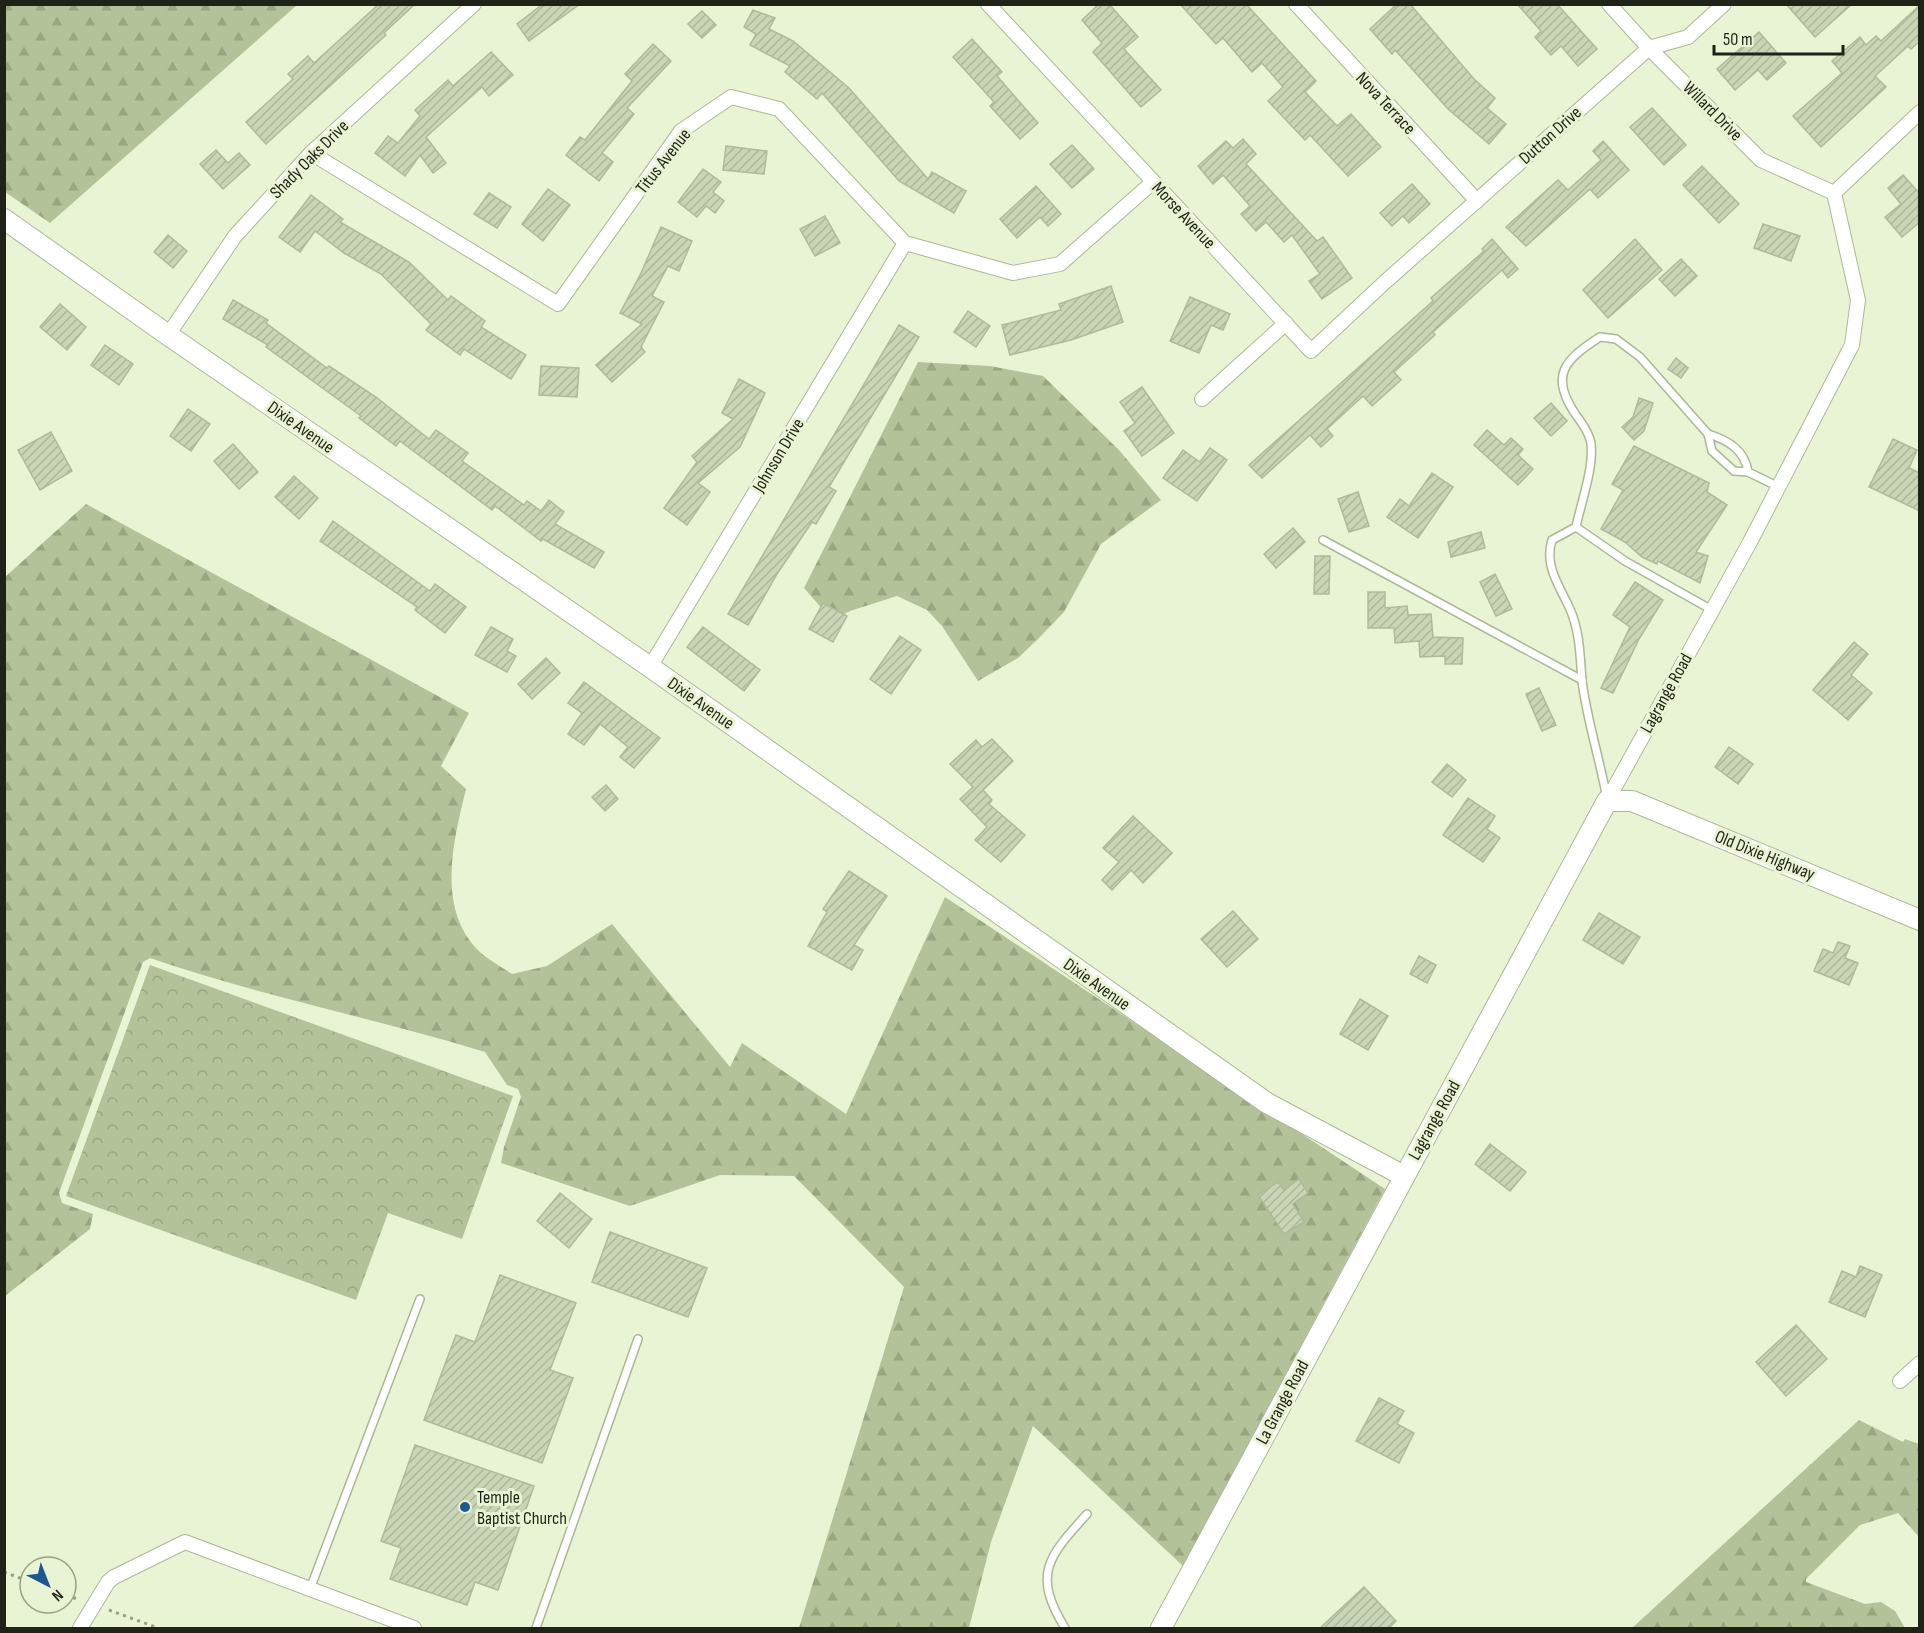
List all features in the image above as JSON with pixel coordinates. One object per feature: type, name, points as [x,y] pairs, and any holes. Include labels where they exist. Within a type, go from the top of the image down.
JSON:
[{"type":"street","name":"Shady Oaks Drive","points":[[168,335],[235,236],[311,153],[474,4]]},
{"type":"street","name":"Morse Avenue","points":[[988,4],[1311,351],[1385,282]]},
{"type":"street","name":"Nova Terrace","points":[[1296,4],[1477,201]]},
{"type":"street","name":"Willard Drive","points":[[1609,4],[1649,48],[1761,160],[1834,193]]},
{"type":"street","name":"Dutton Drive","points":[[1385,282],[1649,48],[1689,37],[1724,4]]},
{"type":"street","name":"Titus Avenue","points":[[311,153],[558,304],[681,130],[731,97],[779,110],[905,243]]},
{"type":"street","points":[[1834,193],[1920,112]]},
{"type":"street","points":[[905,243],[1013,273],[1060,264],[1153,182]]},
{"type":"street","name":"Lagrange Road","points":[[1404,1176],[1779,487],[1852,345],[1858,300],[1834,193]]},
{"type":"street","name":"Dixie Avenue","points":[[4,219],[168,335],[650,667],[1267,1103],[1404,1176]]},
{"type":"street","name":"Johnson Drive","points":[[650,667],[905,243]]},
{"type":"street","points":[[1202,399],[1286,323]]},
{"type":"street","name":"Old Dixie Highway","points":[[1607,801],[1632,801],[1920,920]]},
{"type":"street","name":"La Grange Road","points":[[1161,1629],[1404,1176]]},
{"type":"street","points":[[1900,1381],[1920,1363]]},
{"type":"street","points":[[80,1629],[93,1605],[114,1577],[185,1542],[414,1629]]},
{"type":"lane","points":[[1576,527],[1591,443],[1584,425],[1563,396],[1561,382],[1565,369],[1582,349],[1600,337],[1616,339],[1640,357],[1708,434],[1712,451],[1734,471],[1748,472],[1779,487]]},
{"type":"lane","points":[[1708,434],[1727,440],[1746,460],[1748,472]]},
{"type":"lane","points":[[1576,527],[1625,561],[1712,610]]},
{"type":"lane","points":[[1576,527],[1552,540],[1548,553],[1555,582],[1569,608],[1578,632],[1582,680],[1607,801]]},
{"type":"lane","points":[[1323,540],[1582,680]]},
{"type":"lane","points":[[310,1589],[420,1299]]},
{"type":"lane","points":[[536,1629],[638,1339]]},
{"type":"lane","points":[[1065,1629],[1046,1589],[1047,1568],[1062,1541],[1087,1514]]},
{"type":"path","points":[[78,1599],[158,1629]]},
{"type":"green space","points":[[4,5],[297,5],[50,223],[5,192]]},
{"type":"green space","points":[[918,362],[990,366],[1043,376],[1119,450],[1161,500],[1101,544],[1064,612],[1039,638],[1018,658],[978,681],[942,626],[927,610],[897,596],[850,611],[832,620],[804,588]]},
{"type":"green space","points":[[86,504],[469,713],[441,766],[466,789],[457,828],[452,870],[455,910],[474,946],[487,958],[512,974],[547,966],[612,924],[730,1067],[742,1043],[846,1114],[945,897],[1385,1189],[1183,1566],[1033,1426],[991,1542],[969,1628],[799,1628],[904,1287],[794,1176],[720,1175],[630,1206],[501,1163],[521,1097],[518,1089],[507,1085],[485,1052],[233,984],[150,958],[143,962],[59,1193],[62,1203],[93,1214],[90,1229],[5,1296],[5,577]]},
{"type":"green space","points":[[150,965],[513,1096],[462,1239],[388,1213],[356,1300],[66,1196]]},
{"type":"green space","points":[[1859,1420],[1903,1442],[1905,1439],[1919,1444],[1919,1537],[1898,1513],[1860,1525],[1806,1579],[1806,1582],[1865,1604],[1881,1602],[1895,1611],[1905,1628],[1632,1628]]},
{"type":"building","points":[[379,4],[415,4],[384,33],[386,35],[266,144],[246,122],[293,79],[288,74],[308,56],[314,63]]},
{"type":"building","points":[[543,4],[580,4],[529,41],[517,24]]},
{"type":"building","points":[[1099,4],[1109,4],[1138,37],[1124,49],[1161,90],[1141,107],[1093,52],[1102,43],[1082,20]]},
{"type":"building","points":[[1180,4],[1246,4],[1316,81],[1305,92],[1337,126],[1351,114],[1381,147],[1348,176],[1310,135],[1305,140],[1268,101],[1283,87],[1262,63],[1252,72],[1223,38],[1216,44]]},
{"type":"building","points":[[1397,4],[1410,4],[1474,79],[1495,98],[1487,108],[1506,124],[1489,144],[1448,109],[1395,50],[1392,54],[1370,29]]},
{"type":"building","points":[[1517,4],[1557,4],[1597,49],[1578,66],[1561,46],[1551,55],[1535,37],[1541,31]]},
{"type":"building","points":[[1786,4],[1852,4],[1815,37]]},
{"type":"building","points":[[1920,5],[1920,41],[1911,49],[1908,46],[1875,76],[1886,87],[1821,147],[1793,116],[1842,73],[1832,61],[1860,37],[1866,45],[1876,36],[1881,41]]},
{"type":"building","points":[[753,10],[775,18],[769,29],[793,41],[849,88],[928,179],[932,172],[966,191],[954,213],[899,181],[822,93],[817,99],[785,72],[790,66],[750,45],[756,34],[744,27]]},
{"type":"building","points":[[702,11],[716,25],[702,38],[688,24]]},
{"type":"building","points":[[1759,32],[1786,63],[1767,80],[1758,70],[1735,90],[1717,69]]},
{"type":"building","points":[[972,39],[1002,72],[997,76],[1038,123],[1020,139],[990,106],[994,102],[953,57]]},
{"type":"building","points":[[653,44],[671,61],[627,108],[634,114],[602,153],[613,162],[599,181],[566,155],[580,137],[585,140],[632,81],[625,74]]},
{"type":"building","points":[[491,52],[513,75],[489,96],[482,87],[426,137],[446,163],[433,173],[420,155],[405,176],[375,153],[388,136],[398,143],[420,116],[415,110],[448,80],[453,86]]},
{"type":"building","points":[[1652,108],[1686,145],[1664,165],[1630,127]]},
{"type":"building","points":[[1243,139],[1256,154],[1246,164],[1317,241],[1323,237],[1352,278],[1322,299],[1309,281],[1320,274],[1292,235],[1284,242],[1266,222],[1256,231],[1241,214],[1250,206],[1223,175],[1213,184],[1198,166],[1226,141],[1233,148]]},
{"type":"building","points":[[1603,141],[1629,170],[1598,198],[1590,189],[1526,246],[1506,227],[1558,180],[1568,190],[1601,160],[1593,151]]},
{"type":"building","points":[[1072,145],[1094,169],[1072,188],[1050,164]]},
{"type":"building","points":[[726,146],[767,151],[764,174],[723,170]]},
{"type":"building","points":[[216,150],[228,163],[239,153],[250,165],[223,189],[200,164]]},
{"type":"building","points":[[1702,166],[1739,204],[1719,223],[1683,185]]},
{"type":"building","points":[[703,169],[721,182],[713,192],[724,201],[715,213],[706,206],[697,217],[678,202]]},
{"type":"building","points":[[1903,175],[1920,194],[1920,222],[1902,237],[1885,217],[1901,204],[1888,188]]},
{"type":"building","points":[[1412,184],[1430,204],[1409,223],[1403,216],[1392,226],[1380,213]]},
{"type":"building","points":[[1036,186],[1061,214],[1048,226],[1040,217],[1017,238],[1000,219]]},
{"type":"building","points":[[548,189],[570,205],[543,241],[522,224]]},
{"type":"building","points":[[489,193],[511,207],[497,228],[474,214]]},
{"type":"building","points":[[311,195],[343,219],[340,222],[409,262],[448,300],[451,296],[485,321],[481,327],[526,355],[511,379],[464,349],[460,355],[426,330],[431,324],[381,274],[344,253],[315,231],[300,252],[279,237]]},
{"type":"building","points":[[825,216],[840,243],[815,256],[800,229]]},
{"type":"building","points":[[1763,224],[1800,236],[1791,261],[1754,248]]},
{"type":"building","points":[[661,227],[692,241],[679,271],[668,266],[652,296],[664,302],[641,347],[645,352],[612,382],[596,365],[642,324],[620,313]]},
{"type":"building","points":[[168,235],[187,251],[173,268],[154,252]]},
{"type":"building","points":[[1492,239],[1518,269],[1508,278],[1502,270],[1433,332],[1435,335],[1394,372],[1401,380],[1372,406],[1363,396],[1327,429],[1333,436],[1321,447],[1310,435],[1262,478],[1249,465],[1433,301],[1431,298],[1484,251],[1482,249]]},
{"type":"building","points":[[1635,239],[1662,270],[1608,318],[1583,290]]},
{"type":"building","points":[[1681,259],[1697,276],[1675,296],[1659,279]]},
{"type":"building","points":[[1111,286],[1123,322],[1071,340],[1010,355],[1002,325],[1061,310],[1059,304]]},
{"type":"building","points":[[1190,297],[1230,314],[1223,330],[1211,325],[1199,353],[1170,341]]},
{"type":"building","points":[[233,300],[268,320],[266,323],[327,368],[329,366],[376,397],[429,439],[436,430],[468,453],[462,461],[524,505],[527,501],[541,511],[549,500],[564,512],[555,524],[604,552],[594,568],[543,539],[541,541],[495,506],[492,510],[400,441],[396,446],[359,418],[361,416],[266,347],[268,345],[223,319]]},
{"type":"building","points":[[60,304],[86,327],[67,350],[40,327]]},
{"type":"building","points":[[968,311],[990,326],[976,347],[954,332]]},
{"type":"building","points":[[899,325],[919,337],[829,487],[836,491],[816,524],[812,522],[777,574],[748,625],[728,614]]},
{"type":"building","points":[[105,345],[133,364],[119,385],[91,365]]},
{"type":"building","points":[[1676,358],[1688,368],[1681,378],[1668,369]]},
{"type":"building","points":[[541,366],[579,368],[577,397],[539,395]]},
{"type":"building","points":[[739,379],[765,393],[740,447],[698,483],[710,492],[687,525],[664,508],[697,462],[692,456],[733,419],[722,413]]},
{"type":"building","points":[[1142,387],[1174,433],[1142,456],[1124,431],[1135,423],[1120,402]]},
{"type":"building","points":[[1639,398],[1653,403],[1644,431],[1634,440],[1622,427],[1633,417]]},
{"type":"building","points":[[1551,403],[1567,421],[1551,436],[1534,418]]},
{"type":"building","points":[[188,409],[210,424],[191,451],[170,436]]},
{"type":"building","points":[[1487,430],[1504,445],[1511,438],[1523,449],[1518,455],[1533,469],[1518,485],[1474,445]]},
{"type":"building","points":[[51,432],[72,471],[40,490],[18,450]]},
{"type":"building","points":[[1893,439],[1917,450],[1909,468],[1920,473],[1920,511],[1869,487]]},
{"type":"building","points":[[233,444],[258,472],[239,489],[214,461]]},
{"type":"building","points":[[1634,446],[1709,483],[1707,492],[1727,505],[1696,552],[1708,556],[1700,583],[1658,561],[1657,564],[1642,557],[1625,542],[1601,529],[1623,490],[1612,484]]},
{"type":"building","points":[[1210,448],[1227,460],[1197,501],[1163,478],[1183,450],[1200,462]]},
{"type":"building","points":[[1432,473],[1453,487],[1418,538],[1387,517],[1400,499],[1409,506]]},
{"type":"building","points":[[294,476],[318,498],[299,519],[275,497]]},
{"type":"building","points":[[1358,492],[1369,526],[1349,532],[1338,499]]},
{"type":"building","points":[[333,521],[430,591],[435,584],[466,607],[445,633],[415,610],[417,607],[320,541]]},
{"type":"building","points":[[1293,528],[1305,542],[1276,568],[1264,554]]},
{"type":"building","points":[[1481,532],[1485,548],[1451,557],[1448,542]]},
{"type":"building","points":[[1315,556],[1330,556],[1329,594],[1314,594]]},
{"type":"building","points":[[1495,574],[1512,609],[1496,616],[1480,582]]},
{"type":"building","points":[[1635,582],[1663,600],[1639,639],[1613,693],[1601,688],[1630,627],[1613,615]]},
{"type":"building","points":[[1368,592],[1385,592],[1385,608],[1407,606],[1408,615],[1431,614],[1433,637],[1463,638],[1462,664],[1445,664],[1445,656],[1420,657],[1419,641],[1395,643],[1394,628],[1368,628]]},
{"type":"building","points":[[823,603],[847,616],[833,642],[809,629]]},
{"type":"building","points":[[491,627],[513,639],[507,651],[516,656],[507,672],[475,655]]},
{"type":"building","points":[[703,627],[760,670],[744,691],[687,647]]},
{"type":"building","points":[[900,636],[921,650],[891,694],[870,679]]},
{"type":"building","points":[[1854,642],[1868,654],[1851,675],[1872,693],[1848,720],[1813,690]]},
{"type":"building","points":[[546,658],[560,673],[532,699],[518,684]]},
{"type":"building","points":[[584,682],[660,738],[634,768],[620,757],[628,747],[600,724],[584,745],[568,734],[582,713],[568,703]]},
{"type":"building","points":[[1539,688],[1556,725],[1542,731],[1526,694]]},
{"type":"building","points":[[992,739],[1013,761],[983,790],[992,800],[989,804],[1025,835],[1001,862],[975,840],[987,827],[960,799],[973,787],[950,764],[976,740],[982,747]]},
{"type":"building","points":[[1729,747],[1753,764],[1738,784],[1715,767]]},
{"type":"building","points":[[1447,764],[1466,780],[1452,797],[1432,782]]},
{"type":"building","points":[[606,785],[618,799],[605,811],[592,797]]},
{"type":"building","points":[[1468,798],[1495,816],[1487,829],[1500,838],[1483,862],[1443,835]]},
{"type":"building","points":[[1133,816],[1172,853],[1143,883],[1131,870],[1112,890],[1102,880],[1119,862],[1103,848]]},
{"type":"building","points":[[849,871],[887,896],[854,945],[863,950],[852,970],[808,946],[827,912],[823,909]]},
{"type":"building","points":[[1233,911],[1258,939],[1227,967],[1201,939]]},
{"type":"building","points":[[1599,913],[1640,937],[1623,964],[1583,940]]},
{"type":"building","points":[[1838,942],[1850,946],[1845,958],[1858,963],[1849,985],[1814,971],[1823,949],[1833,953]]},
{"type":"building","points":[[1419,956],[1436,965],[1427,983],[1410,974]]},
{"type":"building","points":[[1360,999],[1388,1016],[1368,1050],[1340,1034]]},
{"type":"building","points":[[1490,1144],[1526,1172],[1510,1191],[1475,1164]]},
{"type":"building","points":[[1299,1179],[1308,1193],[1293,1204],[1304,1222],[1284,1234],[1258,1195],[1278,1182],[1284,1190]]},
{"type":"building","points":[[560,1193],[592,1219],[569,1248],[537,1221]]},
{"type":"building","points":[[610,1232],[707,1268],[688,1317],[592,1282]]},
{"type":"building","points":[[1860,1266],[1882,1275],[1865,1317],[1829,1302],[1842,1271],[1856,1277]]},
{"type":"building","points":[[500,1275],[576,1303],[550,1370],[573,1378],[542,1463],[424,1420],[456,1335],[475,1342]]},
{"type":"building","points":[[1796,1325],[1827,1359],[1786,1396],[1756,1362]]},
{"type":"building","points":[[1379,1398],[1404,1411],[1397,1424],[1414,1433],[1399,1463],[1356,1441]]},
{"type":"building","points":[[415,1445],[534,1486],[498,1590],[475,1582],[467,1605],[390,1579],[401,1548],[381,1541]]},
{"type":"building","points":[[1364,1587],[1396,1621],[1388,1629],[1319,1629]]},
{"type":"place","name":"Temple Baptist Church","points":[[465,1507]]}]
